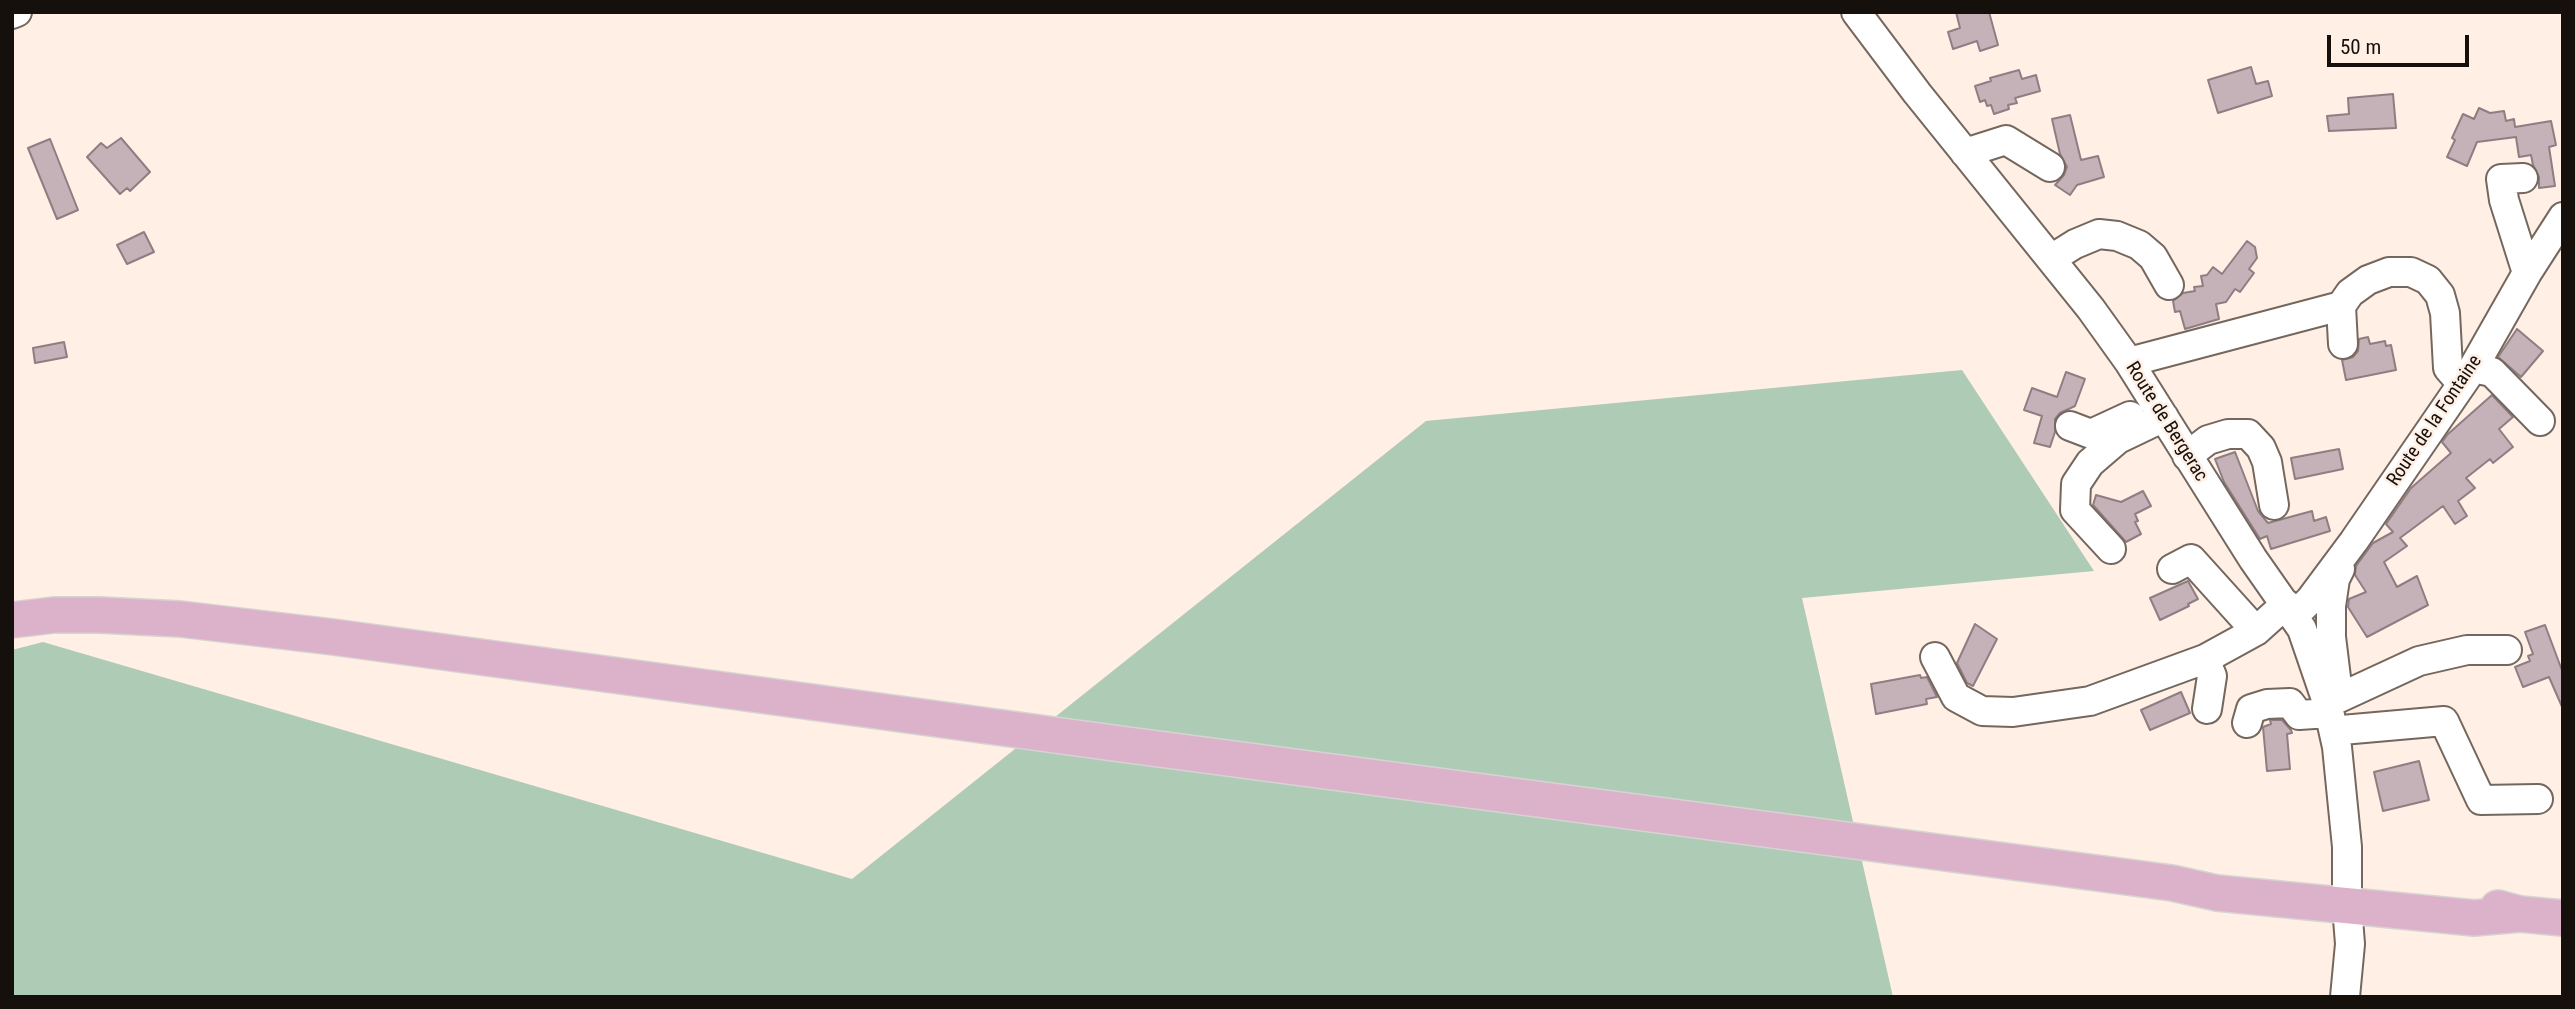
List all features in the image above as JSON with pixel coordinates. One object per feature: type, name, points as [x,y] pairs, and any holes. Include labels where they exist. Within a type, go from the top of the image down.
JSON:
[{"type":"main road","points":[[12,605],[54,615]]},
{"type":"main road","points":[[12,620],[54,615],[180,619],[333,637],[2172,883],[2217,877],[2347,898],[2475,903],[2520,914],[2563,918]]},
{"type":"street","name":"Route de Bergerac","points":[[1856,12],[2129,362],[2253,559],[2294,616],[2337,722],[2347,847],[2350,944],[2345,997]]},
{"type":"street","points":[[1965,153],[2006,141],[2050,167]]},
{"type":"street","points":[[2523,178],[2501,179],[2504,200],[2527,273]]},
{"type":"street","name":"Route de la Fontaine","points":[[2294,616],[2311,600],[2354,541],[2468,376],[2527,273],[2563,217]]},
{"type":"street","points":[[2051,259],[2075,244],[2099,234],[2117,236],[2139,245],[2153,257],[2169,285]]},
{"type":"street","points":[[2343,344],[2341,306],[2350,293],[2368,280],[2389,272],[2411,272],[2428,280],[2440,295],[2445,313],[2448,368],[2468,376],[2492,372],[2540,421]]},
{"type":"street","points":[[2129,362],[2341,306]]},
{"type":"street","points":[[2070,426],[2091,435],[2160,410]]},
{"type":"street","points":[[2111,549],[2075,510],[2076,484],[2090,463],[2118,439],[2160,410]]},
{"type":"street","points":[[2187,456],[2208,440],[2228,434],[2248,433],[2261,448],[2267,462],[2274,505]]},
{"type":"street","points":[[2337,722],[2331,637],[2333,591],[2335,579],[2354,541]]},
{"type":"street","points":[[2172,569],[2191,559],[2256,631]]},
{"type":"street","points":[[1935,657],[1956,697],[1982,711],[2013,712],[2090,701],[2205,659],[2256,631],[2294,616],[2321,617],[2333,591]]},
{"type":"street","points":[[2337,722],[2419,661],[2467,650],[2507,649]]},
{"type":"street","points":[[2205,659],[2212,676],[2207,709]]},
{"type":"street","points":[[2247,723],[2251,709],[2267,704],[2290,703],[2299,715],[2337,722],[2444,722],[2481,800],[2538,799]]},
{"type":"green space","points":[[1962,370],[2094,571],[1802,598],[1893,997],[12,997],[12,650],[43,642],[852,879],[1426,421]]},
{"type":"building","points":[[1956,12],[1989,12],[1998,45],[1980,51],[1977,41],[1953,49],[1948,32],[1960,28]]},
{"type":"building","points":[[2251,67],[2256,84],[2268,81],[2272,96],[2218,113],[2208,80]]},
{"type":"building","points":[[2019,70],[2022,79],[2036,75],[2040,91],[2015,98],[2017,103],[1994,114],[1991,105],[1987,106],[1985,100],[1980,102],[1975,86],[1991,81],[1990,78]]},
{"type":"building","points":[[2393,94],[2396,128],[2329,131],[2327,116],[2349,114],[2348,98]]},
{"type":"building","points":[[2479,108],[2490,113],[2504,111],[2506,121],[2514,119],[2515,127],[2551,121],[2556,145],[2549,147],[2555,186],[2539,188],[2539,177],[2531,155],[2519,157],[2516,137],[2477,142],[2467,166],[2447,157],[2463,114],[2474,119]]},
{"type":"building","points":[[2070,115],[2081,160],[2098,156],[2104,177],[2077,185],[2070,195],[2055,185],[2067,167],[2060,154],[2052,119]]},
{"type":"building","points":[[121,138],[150,172],[130,191],[127,188],[120,194],[87,157],[101,143],[107,148]]},
{"type":"building","points":[[50,139],[78,210],[57,219],[28,148]]},
{"type":"building","points":[[144,232],[154,252],[127,264],[117,245]]},
{"type":"building","points":[[2247,241],[2255,247],[2257,258],[2249,269],[2254,273],[2240,292],[2235,289],[2226,302],[2216,304],[2219,319],[2185,329],[2180,311],[2175,312],[2173,301],[2183,293],[2195,291],[2194,287],[2203,286],[2201,276],[2207,275],[2213,267],[2222,274]]},
{"type":"building","points":[[2517,329],[2543,351],[2521,377],[2498,357]]},
{"type":"building","points":[[2368,337],[2370,344],[2385,341],[2386,346],[2391,345],[2396,370],[2346,380],[2342,360],[2353,357],[2358,351],[2359,339]]},
{"type":"building","points":[[64,342],[67,357],[35,363],[33,348]]},
{"type":"building","points":[[2066,372],[2085,379],[2075,406],[2060,413],[2055,419],[2055,432],[2050,447],[2034,443],[2042,416],[2024,410],[2032,388],[2057,397]]},
{"type":"building","points":[[2492,395],[2513,417],[2499,429],[2513,447],[2493,463],[2490,459],[2466,478],[2475,488],[2458,501],[2467,516],[2455,524],[2443,506],[2400,538],[2407,546],[2384,562],[2397,587],[2417,576],[2428,605],[2367,637],[2348,607],[2349,599],[2366,592],[2355,575],[2356,566],[2373,543],[2393,532],[2386,524],[2411,488],[2451,453],[2442,442],[2448,434]]},
{"type":"building","points":[[2339,449],[2343,469],[2295,479],[2291,458]]},
{"type":"building","points":[[2235,452],[2258,511],[2268,523],[2312,511],[2314,521],[2326,517],[2330,531],[2271,549],[2267,536],[2260,539],[2224,482],[2215,459]]},
{"type":"building","points":[[2143,491],[2151,506],[2135,514],[2138,521],[2135,522],[2141,534],[2126,542],[2093,505],[2096,495],[2121,502]]},
{"type":"building","points":[[2188,581],[2198,599],[2160,620],[2150,598]]},
{"type":"building","points":[[1975,624],[1997,639],[1973,686],[1967,683],[1957,663]]},
{"type":"building","points":[[2545,625],[2563,673],[2563,709],[2549,677],[2523,687],[2515,667],[2530,661],[2528,656],[2533,654],[2525,632]]},
{"type":"building","points":[[1920,675],[1921,678],[1927,677],[1937,697],[1926,699],[1927,704],[1876,714],[1871,684]]},
{"type":"building","points":[[2181,692],[2190,713],[2150,730],[2141,710]]},
{"type":"building","points":[[2270,720],[2282,720],[2291,730],[2292,733],[2287,734],[2290,769],[2267,771],[2263,727],[2271,724]]},
{"type":"building","points":[[2419,761],[2429,800],[2383,811],[2374,772]]}]
